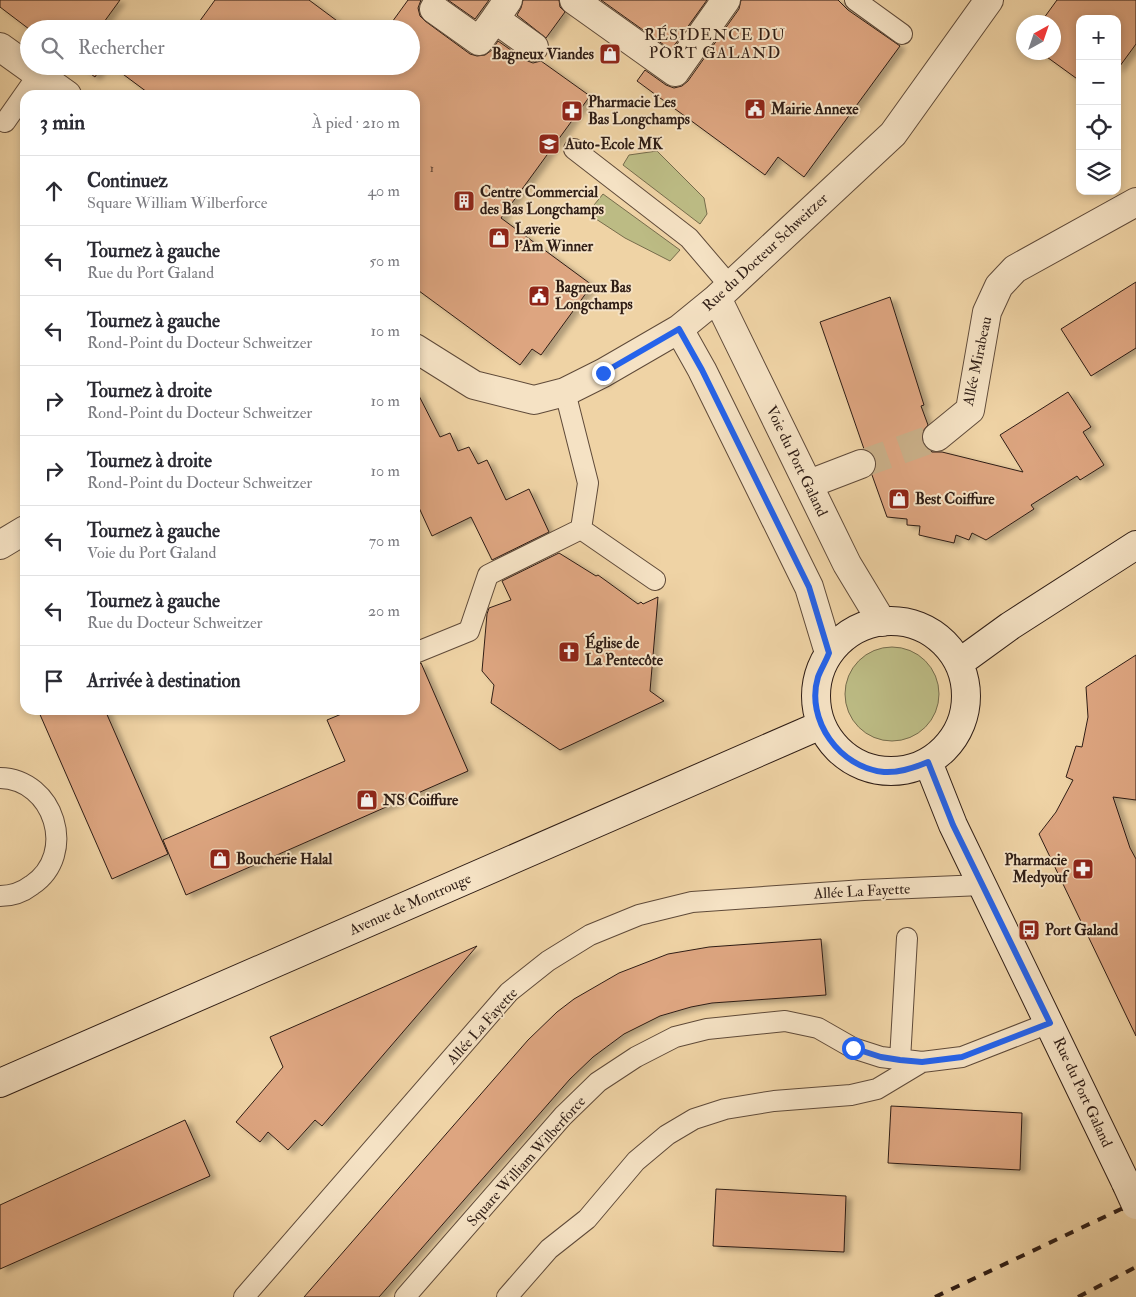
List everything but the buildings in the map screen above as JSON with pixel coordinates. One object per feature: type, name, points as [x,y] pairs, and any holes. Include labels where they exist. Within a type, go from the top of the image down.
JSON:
[{"type":"street","points":[[574,0],[674,72],[726,0]]},
{"type":"street","name":"Rue du Docteur Schweitzer","points":[[420,351],[474,385],[534,400],[565,392],[603,373],[679,329],[724,292],[892,134],[989,0]]},
{"type":"street","points":[[434,9],[479,41],[502,10],[534,46]]},
{"type":"street","points":[[0,47],[20,62]]},
{"type":"street","points":[[38,75],[60,90]]},
{"type":"street","name":"Allée Mirabeau","points":[[937,436],[970,410],[987,312],[999,286],[1015,269],[1136,202]]},
{"type":"street","name":"Voie du Port Galand","points":[[724,292],[809,484],[847,564],[882,622]]},
{"type":"street","points":[[679,329],[702,370],[809,587],[829,653]]},
{"type":"street","points":[[809,484],[861,464]]},
{"type":"street","points":[[0,545],[20,533]]},
{"type":"street","points":[[959,663],[1010,626],[1136,545]]},
{"type":"street","points":[[882,622],[900,622],[917,626],[934,635],[948,647],[959,663],[966,694],[961,726],[948,746],[928,762],[907,770],[883,772],[861,766],[841,753],[831,742],[821,725],[816,706],[818,678],[829,653],[838,642],[852,633],[866,625],[882,622]]},
{"type":"street","name":"Avenue de Montrouge","points":[[0,1084],[821,725]]},
{"type":"street","name":"Rue du Port Galand","points":[[928,762],[953,825],[1131,1194]]},
{"type":"lane","points":[[855,0],[902,34]]},
{"type":"lane","points":[[27,90],[38,75]]},
{"type":"lane","points":[[5,122],[20,101]]},
{"type":"lane","points":[[574,149],[689,238],[724,292]]},
{"type":"lane","points":[[565,392],[588,482],[581,529]]},
{"type":"lane","points":[[581,529],[655,580]]},
{"type":"lane","points":[[420,652],[469,631],[488,575],[581,529]]},
{"type":"lane","points":[[0,778],[7,778],[22,783],[36,792],[47,804],[54,818],[57,834],[56,850],[50,866],[39,880],[24,891],[0,896]]},
{"type":"lane","name":"Allée La Fayette","points":[[244,1297],[509,992],[548,961],[590,935],[639,915],[692,902],[864,890],[982,885]]},
{"type":"lane","points":[[900,1060],[907,938]]},
{"type":"lane","name":"Square William Wilberforce","points":[[405,1297],[563,1116],[598,1082],[636,1057],[675,1037],[708,1029],[785,1021],[818,1028],[853,1048],[881,1057],[922,1062],[962,1057],[1050,1023]]},
{"type":"lane","name":"Square William Wilberforce","points":[[506,1297],[549,1249],[587,1219],[636,1161],[667,1135],[694,1119],[725,1110],[774,1101],[851,1095],[877,1089],[922,1062]]},
{"type":"shaded area","points":[[657,151],[704,198],[707,214],[700,224],[623,165],[629,155]]},
{"type":"shaded area","points":[[603,194],[680,250],[670,261],[625,238],[596,219],[594,205]]},
{"type":"shaded area","points":[[892,647],[910,650],[925,661],[936,676],[939,694],[936,712],[925,727],[910,738],[892,741],[874,738],[859,727],[848,712],[845,694],[848,676],[859,661],[874,650]]},
{"type":"tunnel","points":[[861,464],[937,437]]},
{"type":"railway","points":[[935,1297],[1136,1202]]},
{"type":"railway","points":[[1078,1297],[1136,1267]]},
{"type":"place","name":"Bagneux Viandes","points":[[610,54]]},
{"type":"place","name":"Mairie Annexe","points":[[755,109]]},
{"type":"place","name":"Pharmacie Les Bas Longchamps","points":[[572,111]]},
{"type":"place","name":"Auto-Ecole MK","points":[[549,144]]},
{"type":"place","name":"Centre Commercial des Bas Longchamps","points":[[464,201]]},
{"type":"place","name":"Laverie l'Am Winner","points":[[499,238]]},
{"type":"place","name":"Bagneux Bas Longchamps","points":[[539,296]]},
{"type":"place","name":"Best Coiffure","points":[[899,499]]},
{"type":"place","name":"Église de La Pentecôte","points":[[569,652]]},
{"type":"place","name":"NS Coiffure","points":[[367,800]]},
{"type":"place","name":"Boucherie Halal","points":[[220,859]]},
{"type":"place","name":"Pharmacie Medyouf","points":[[1083,869]]},
{"type":"place","name":"Port Galand","points":[[1029,930]]},
{"type":"district","name":"RÉSIDENCE DU PORT GALAND","points":[[715,43]]},
{"type":"route","points":[[603,373],[679,329],[702,370],[809,587],[829,653],[818,678],[816,706],[821,725],[831,742],[841,753],[861,766],[883,772],[907,770],[928,762],[953,825],[1050,1023],[962,1057],[922,1062],[881,1057],[853,1048]]}]
